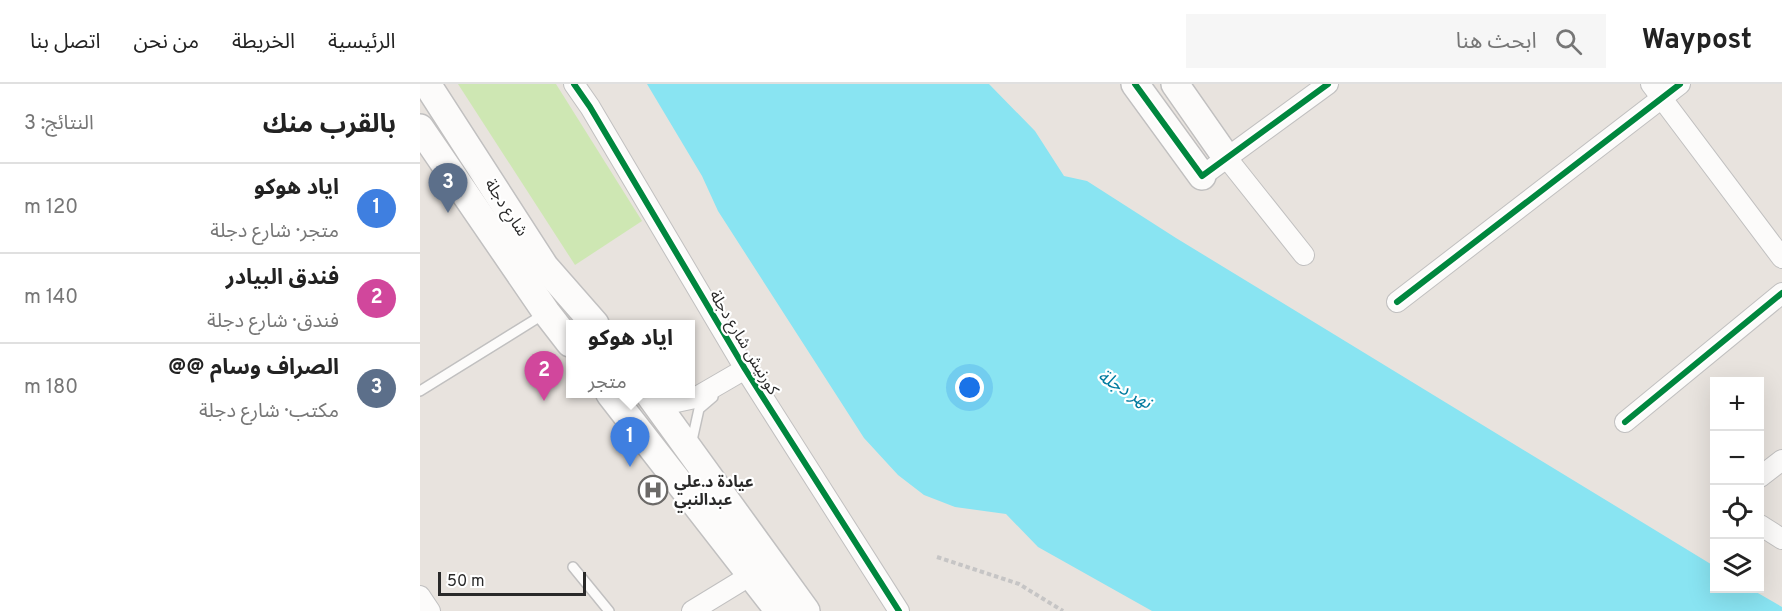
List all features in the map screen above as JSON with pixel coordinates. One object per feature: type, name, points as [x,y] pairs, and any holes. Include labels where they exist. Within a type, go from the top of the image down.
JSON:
[{"type":"main road","name":"شارع دجلة","points":[[426,84],[545,267],[591,320]]},
{"type":"main road","points":[[1135,84],[1202,176]]},
{"type":"main road","points":[[1174,84],[1226,157]]},
{"type":"main road","name":"شارع دجلة","points":[[420,128],[566,338]]},
{"type":"main road","points":[[614,398],[779,611]]},
{"type":"main road","points":[[653,400],[806,611]]},
{"type":"street","name":"كورنيش شارع دجلة","points":[[574,84],[590,107],[745,369],[898,611]]},
{"type":"street","points":[[1202,176],[1328,84]]},
{"type":"street","points":[[1397,302],[1656,91],[1680,84]]},
{"type":"street","points":[[1656,91],[1782,258]]},
{"type":"street","points":[[1226,157],[1304,255]]},
{"type":"street","points":[[1625,422],[1782,293]]},
{"type":"street","points":[[653,400],[695,398],[745,369]]},
{"type":"street","points":[[1764,474],[1782,460]]},
{"type":"street","points":[[1764,528],[1782,539]]},
{"type":"street","points":[[692,611],[751,575]]},
{"type":"street","points":[[420,596],[430,611]]},
{"type":"lane","points":[[420,391],[546,312]]},
{"type":"lane","points":[[690,450],[699,409],[745,369]]},
{"type":"lane","points":[[573,567],[609,611]]},
{"type":"path","points":[[938,557],[1019,584],[1063,611]]},
{"type":"green space","points":[[458,84],[556,84],[642,221],[575,265]]},
{"type":"water","name":"نهر دجلة","points":[[647,84],[989,84],[1035,131],[1064,176],[1087,181],[1176,238],[1710,564],[1710,593],[1758,593],[1782,607],[1782,611],[1152,611],[1038,547],[1006,514],[955,507],[924,495],[898,475],[864,438],[718,211],[702,176]]},
{"type":"cycle path","points":[[574,84],[590,107],[745,369],[899,611]]},
{"type":"cycle path","points":[[1135,84],[1202,176],[1328,84]]},
{"type":"cycle path","points":[[1397,302],[1680,84]]},
{"type":"cycle path","points":[[1625,422],[1782,293]]},
{"type":"place","name":"الصراف وسام @@","points":[[448,213]]},
{"type":"place","name":"فندق البيادر","points":[[544,401]]},
{"type":"place","name":"اياد هوكو","points":[[630,467]]},
{"type":"place","name":"عيادة د.علي عبدالنبي","points":[[653,490]]}]
